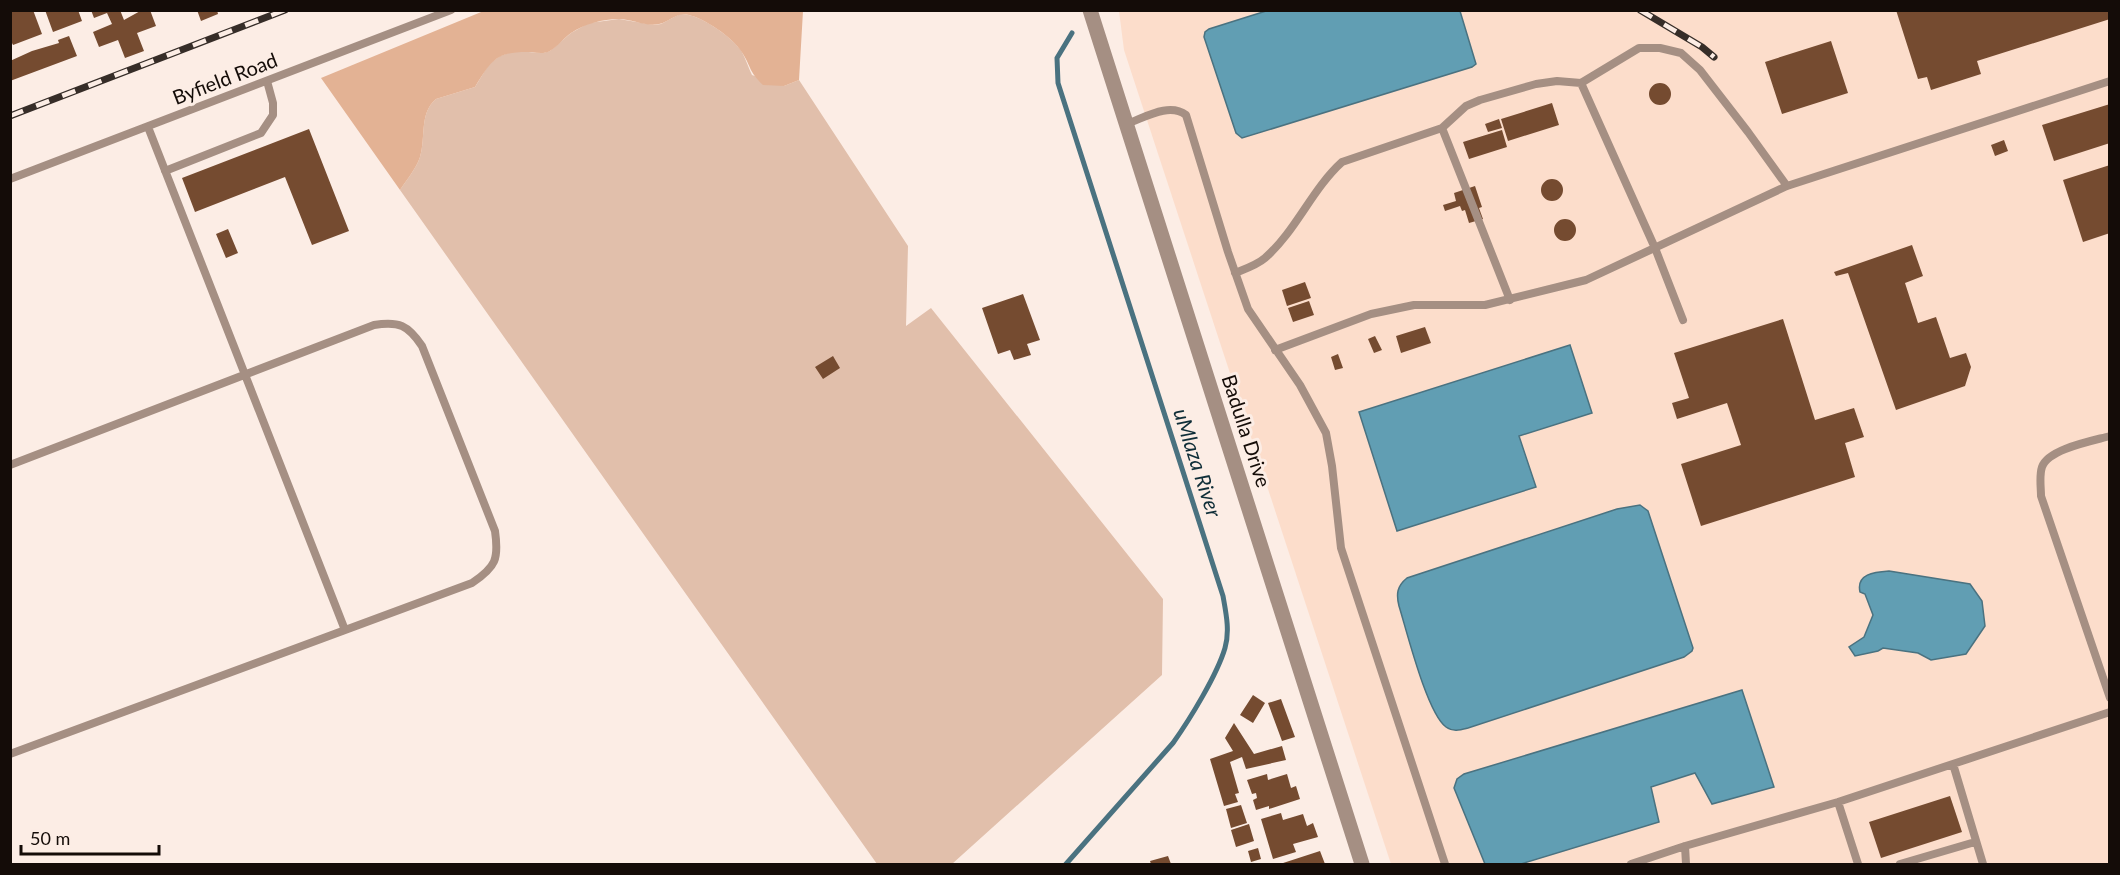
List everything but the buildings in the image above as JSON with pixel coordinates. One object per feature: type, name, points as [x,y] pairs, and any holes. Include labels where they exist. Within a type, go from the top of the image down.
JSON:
[{"type":"street","name":"Badulla Drive","points":[[1090,10],[1362,864]]},
{"type":"lane","name":"Byfield Road","points":[[10,179],[451,10]]},
{"type":"lane","points":[[1235,273],[1264,260],[1298,219],[1330,172],[1342,162],[1442,128],[1466,106],[1480,100],[1536,84],[1557,81],[1581,84],[1639,48],[1660,48],[1681,53],[1700,70],[1787,186]]},
{"type":"lane","points":[[165,171],[261,133],[273,115],[273,104],[267,81]]},
{"type":"lane","points":[[1275,350],[1371,314],[1414,304],[1485,306],[1586,280],[1787,186],[2109,81]]},
{"type":"lane","points":[[1581,84],[1654,248],[1683,320]]},
{"type":"lane","points":[[1126,124],[1165,110],[1174,109],[1186,115],[1248,309],[1300,385],[1326,433],[1343,558],[1445,864]]},
{"type":"lane","points":[[148,127],[345,630]]},
{"type":"lane","points":[[1442,128],[1510,300]]},
{"type":"lane","points":[[10,465],[374,325],[389,323],[401,325],[413,333],[426,357],[495,531],[497,549],[495,563],[486,574],[472,583],[10,754]]},
{"type":"lane","points":[[2109,436],[2056,452],[2042,465],[2041,496],[2109,698]]},
{"type":"lane","points":[[1631,864],[1838,802],[2109,712]]},
{"type":"lane","points":[[1953,764],[1983,864]]},
{"type":"lane","points":[[1838,802],[1858,864]]},
{"type":"lane","points":[[1900,864],[1975,842]]},
{"type":"lane","points":[[1685,846],[1686,864]]},
{"type":"shaded area","points":[[486,10],[803,11],[799,80],[784,86],[763,85],[731,40],[710,24],[689,15],[681,14],[654,25],[619,19],[594,23],[571,33],[548,52],[520,52],[503,55],[491,63],[475,87],[436,99],[427,111],[422,150],[418,161],[400,190],[321,78]]},
{"type":"shaded area","points":[[1119,11],[2109,11],[2109,864],[1391,864],[1124,50]]},
{"type":"shaded area","points":[[680,14],[704,21],[729,37],[742,52],[752,75],[784,86],[799,80],[908,246],[906,326],[931,308],[1163,599],[1162,675],[952,864],[877,864],[400,190],[420,157],[425,118],[431,105],[436,99],[475,87],[489,64],[500,56],[514,51],[543,53],[550,51],[571,33],[589,23],[619,19],[654,25],[661,24]]},
{"type":"water","points":[[1266,11],[1460,11],[1476,64],[1242,138],[1236,133],[1204,37],[1205,32],[1209,29]]},
{"type":"water","points":[[1570,345],[1592,413],[1519,436],[1536,487],[1397,531],[1359,412]]},
{"type":"water","points":[[1640,505],[1648,511],[1693,648],[1692,651],[1684,657],[1468,728],[1454,730],[1446,727],[1432,706],[1407,634],[1398,598],[1399,587],[1404,581],[1407,578],[1617,509]]},
{"type":"water","points":[[1889,571],[1970,584],[1982,601],[1985,626],[1966,654],[1931,660],[1918,653],[1883,648],[1855,656],[1849,647],[1864,637],[1873,615],[1865,594],[1860,592],[1861,581],[1872,573]]},
{"type":"water","points":[[1742,690],[1774,787],[1712,804],[1695,773],[1651,787],[1659,822],[1521,864],[1485,864],[1454,788],[1457,779],[1464,774]]},
{"type":"waterway","name":"uMlaza River","points":[[1066,864],[1180,733],[1216,671],[1225,648],[1227,629],[1223,596],[1058,83],[1057,58],[1072,33]]},
{"type":"railway","points":[[10,116],[285,10]]},
{"type":"railway","points":[[1640,10],[1702,47],[1714,57]]}]
